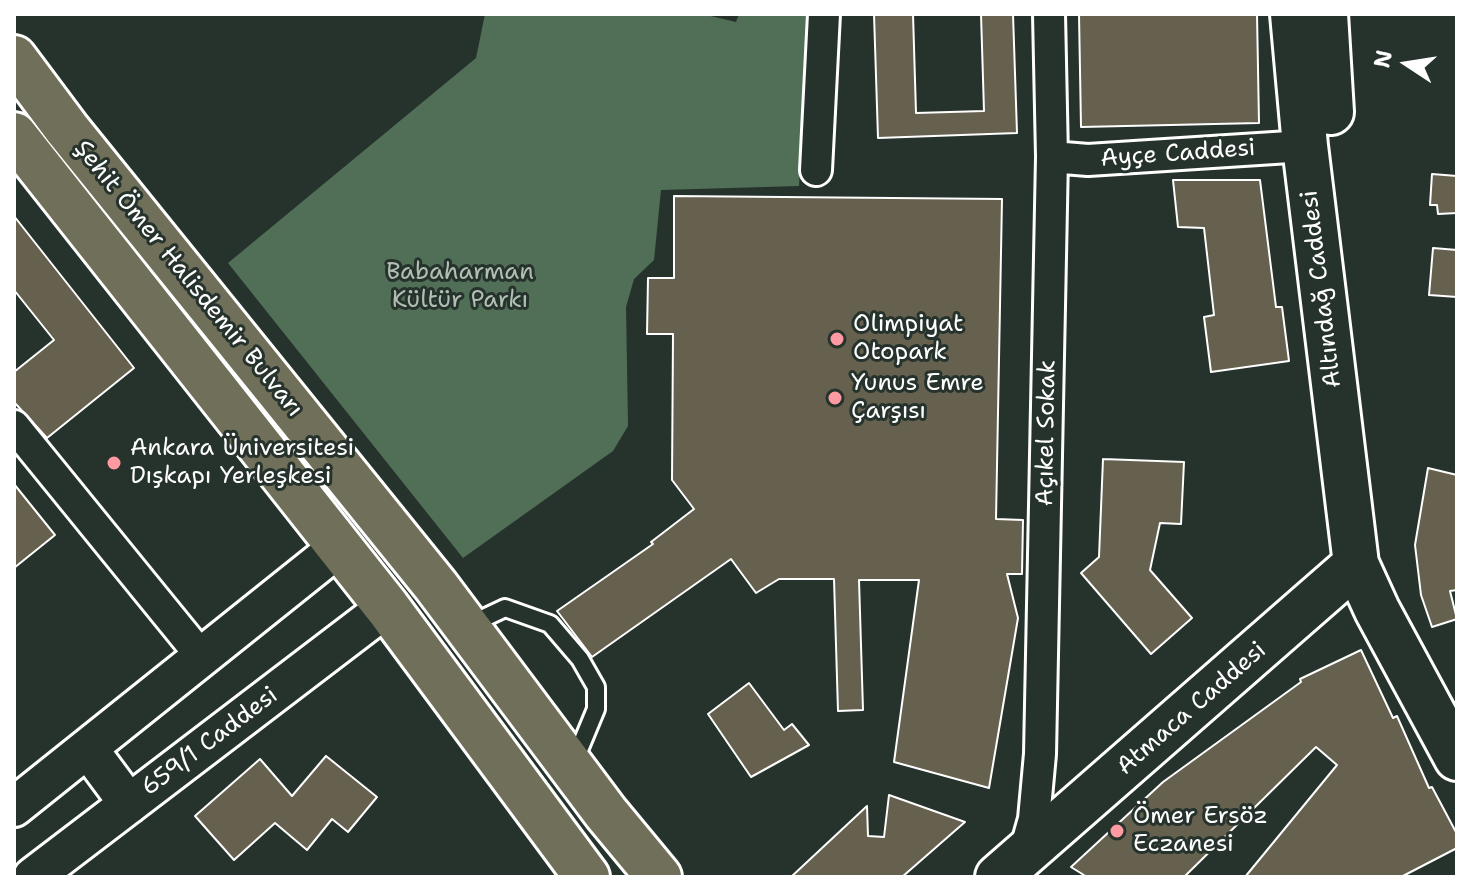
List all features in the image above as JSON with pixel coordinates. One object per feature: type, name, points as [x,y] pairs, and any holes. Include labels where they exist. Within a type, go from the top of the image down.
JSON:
[{"type":"main road","name":"Altındağ Caddesi","points":[[1293,14],[1305,146],[1356,564],[1377,610],[1457,758]]},
{"type":"main road","name":"Altındağ Caddesi","points":[[1325,14],[1328,80],[1365,440],[1365,500],[1356,564]]},
{"type":"main road","name":"Şehit Ömer Halisdemir Bulvarı","points":[[14,58],[466,626],[659,877]]},
{"type":"main road","name":"Şehit Ömer Halisdemir Bulvarı","points":[[14,135],[387,607],[587,877]]},
{"type":"main road","name":"Atmaca Caddesi","points":[[1011,868],[1356,564]]},
{"type":"street","points":[[816,170],[824,14]]},
{"type":"street","name":"Açıkel Sokak","points":[[1011,868],[1034,819],[1040,754],[1052,157],[1049,14]]},
{"type":"street","name":"Ayçe Caddesi","points":[[1052,157],[1088,160],[1305,146]]},
{"type":"street","points":[[14,426],[202,657]]},
{"type":"street","points":[[14,807],[339,547]]},
{"type":"street","name":"659/1 Caddesi","points":[[33,877],[387,607]]},
{"type":"street","points":[[89,750],[129,804]]},
{"type":"lane","points":[[466,626],[505,608],[550,624],[580,659],[596,687],[596,709],[572,767]]},
{"type":"green space","name":"Babaharman Kültür Parkı","points":[[485,14],[702,14],[736,22],[739,14],[807,14],[799,186],[661,190],[654,260],[634,279],[626,307],[628,426],[613,451],[463,558],[228,263],[476,58]]},
{"type":"building","points":[[874,14],[913,14],[916,113],[984,111],[981,14],[1013,14],[1017,133],[878,138]]},
{"type":"building","points":[[1079,14],[1257,14],[1259,123],[1081,127]]},
{"type":"building","points":[[1432,174],[1457,176],[1457,213],[1438,214],[1437,205],[1430,205]]},
{"type":"building","points":[[1173,180],[1260,180],[1276,307],[1282,307],[1289,361],[1211,372],[1204,317],[1214,315],[1204,228],[1178,227]]},
{"type":"building","name":"Yunus Emre Çarşısı","points":[[674,196],[1002,199],[996,519],[1023,520],[1022,574],[1007,574],[1018,618],[989,788],[894,762],[919,580],[859,580],[863,710],[838,711],[834,579],[779,579],[756,593],[731,559],[592,657],[557,611],[653,544],[651,542],[694,509],[672,480],[673,334],[647,334],[648,278],[674,278]]},
{"type":"building","points":[[14,216],[134,368],[47,438],[14,402],[14,372],[54,340],[14,290]]},
{"type":"building","points":[[1433,248],[1457,250],[1457,297],[1429,295]]},
{"type":"building","points":[[1103,459],[1184,462],[1181,524],[1160,523],[1150,570],[1192,618],[1151,654],[1081,573],[1099,557]]},
{"type":"building","points":[[1428,468],[1457,475],[1457,590],[1450,591],[1457,619],[1432,627],[1421,595],[1415,545]]},
{"type":"building","points":[[14,484],[55,535],[14,568]]},
{"type":"building","points":[[1361,650],[1393,718],[1397,716],[1429,788],[1432,787],[1457,834],[1457,848],[1401,877],[1245,877],[1337,765],[1316,747],[1184,877],[1087,877],[1071,867],[1163,782],[1301,682],[1300,679]]},
{"type":"building","points":[[749,683],[784,730],[792,724],[809,745],[751,777],[708,714]]},
{"type":"building","points":[[326,756],[377,797],[348,832],[332,819],[307,850],[275,823],[234,860],[195,816],[260,759],[292,796]]},
{"type":"building","points":[[889,795],[965,822],[902,877],[791,877],[867,806],[868,836],[884,837]]},
{"type":"place","name":"Olimpiyat Otopark","points":[[837,339]]},
{"type":"place","name":"Yunus Emre Çarşısı","points":[[835,398]]},
{"type":"place","name":"Ankara Üniversitesi Dışkapı Yerleşkesi","points":[[114,463]]},
{"type":"place","name":"Ömer Ersöz Eczanesi","points":[[1117,831]]}]
